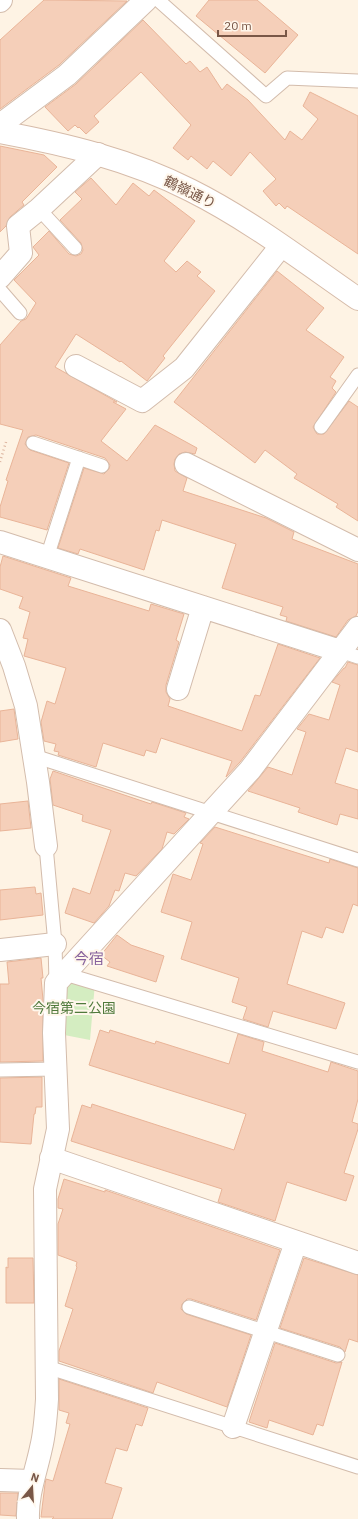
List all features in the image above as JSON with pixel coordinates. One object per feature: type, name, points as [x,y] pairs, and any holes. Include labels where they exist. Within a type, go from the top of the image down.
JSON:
[{"type":"street","points":[[0,125],[67,75],[146,0]]},
{"type":"street","name":"鶴嶺通り","points":[[0,132],[98,154],[143,170],[190,190],[238,218],[358,299]]},
{"type":"street","points":[[0,277],[21,253],[18,226],[39,209],[98,154]]},
{"type":"street","points":[[76,366],[142,401],[184,368],[281,246]]},
{"type":"street","points":[[186,464],[358,550]]},
{"type":"street","points":[[0,542],[349,654]]},
{"type":"street","points":[[178,689],[203,607]]},
{"type":"street","points":[[28,1519],[32,1481],[46,1426],[47,1367],[44,1189],[58,1128],[54,1033],[61,979],[250,770],[349,654],[358,628]]},
{"type":"street","points":[[0,630],[7,666],[26,706],[46,846]]},
{"type":"street","points":[[0,950],[55,944]]},
{"type":"street","points":[[51,1158],[358,1263]]},
{"type":"street","points":[[233,1427],[296,1242]]},
{"type":"street","points":[[0,1480],[32,1481]]},
{"type":"lane","points":[[158,0],[266,96],[287,78],[358,81]]},
{"type":"lane","points":[[39,209],[76,248]]},
{"type":"lane","points":[[0,290],[20,313]]},
{"type":"lane","points":[[321,427],[358,375]]},
{"type":"lane","points":[[33,443],[102,466]]},
{"type":"lane","points":[[47,557],[79,458]]},
{"type":"lane","points":[[34,756],[358,860]]},
{"type":"lane","points":[[46,846],[55,944],[61,979],[358,1062]]},
{"type":"lane","points":[[0,1070],[55,1069]]},
{"type":"lane","points":[[189,1307],[338,1355]]},
{"type":"lane","points":[[47,1367],[358,1467]]},
{"type":"path","points":[[0,462],[6,442]]},
{"type":"green space","name":"今宿第二公園","points":[[65,974],[95,983],[90,1040],[54,1033]]},
{"type":"building","points":[[44,0],[127,1],[59,65],[0,109],[0,40]]},
{"type":"building","points":[[209,0],[257,0],[298,35],[265,73],[196,16]]},
{"type":"building","points":[[143,20],[186,64],[190,61],[200,72],[207,67],[222,90],[227,84],[248,100],[285,140],[290,131],[302,140],[318,119],[303,106],[310,92],[358,116],[358,254],[287,206],[285,209],[279,203],[276,206],[263,191],[276,179],[250,152],[231,176],[213,161],[207,169],[191,156],[188,160],[173,148],[191,125],[141,72],[94,116],[99,122],[86,134],[75,125],[68,131],[45,107],[76,84]]},
{"type":"building","points":[[0,146],[44,155],[57,167],[22,202],[24,205],[10,217],[6,226],[0,232]]},
{"type":"building","points":[[91,178],[116,205],[133,183],[149,196],[154,190],[195,221],[164,261],[176,272],[187,261],[201,272],[197,276],[215,291],[163,356],[165,358],[147,381],[121,361],[120,362],[76,334],[55,367],[117,402],[113,402],[126,409],[101,441],[127,461],[155,425],[197,448],[195,454],[185,452],[179,454],[175,459],[175,471],[187,478],[183,491],[266,518],[294,532],[292,539],[358,564],[358,611],[356,616],[348,620],[336,637],[286,621],[287,617],[280,615],[283,607],[222,588],[236,544],[162,520],[159,531],[156,530],[144,570],[80,549],[78,554],[58,548],[84,468],[104,474],[109,469],[110,465],[105,458],[36,435],[28,437],[25,444],[30,450],[69,463],[47,530],[0,517],[0,507],[8,481],[6,480],[23,430],[0,424],[0,345],[21,321],[26,319],[36,303],[14,280],[39,255],[33,247],[49,231],[69,254],[76,256],[81,254],[83,250],[81,243],[60,220],[82,199],[75,192]]},
{"type":"building","points":[[277,271],[324,308],[306,330],[344,357],[330,377],[336,381],[332,388],[336,392],[313,427],[317,434],[324,434],[349,401],[358,407],[358,521],[336,507],[338,504],[294,478],[297,474],[265,450],[255,463],[174,402]]},
{"type":"building","points":[[3,556],[71,578],[68,586],[149,611],[151,604],[184,614],[176,640],[179,642],[166,685],[166,692],[170,699],[168,706],[242,731],[255,695],[260,696],[278,644],[320,658],[240,762],[226,777],[232,761],[161,738],[156,753],[146,750],[144,756],[103,743],[96,767],[58,755],[59,752],[54,751],[56,744],[44,741],[41,722],[47,701],[55,704],[66,668],[24,656],[28,639],[23,638],[30,612],[19,608],[23,597],[0,589],[0,567]]},
{"type":"building","points":[[348,662],[358,665],[358,752],[346,748],[335,783],[358,790],[358,819],[340,814],[337,825],[298,812],[300,808],[248,791],[268,767],[292,775],[306,732],[297,729],[309,714],[329,720],[340,685],[332,682],[345,668]]},
{"type":"building","points":[[14,709],[18,739],[0,742],[0,711]]},
{"type":"building","points":[[53,771],[151,804],[152,802],[186,813],[184,817],[189,819],[174,834],[167,832],[162,849],[136,876],[125,873],[119,891],[115,890],[109,906],[94,923],[65,913],[73,888],[90,894],[111,830],[82,821],[83,815],[53,805],[50,779]]},
{"type":"building","points":[[28,801],[31,828],[0,831],[0,804]]},
{"type":"building","points":[[215,827],[329,863],[330,859],[358,868],[358,906],[353,904],[343,933],[326,927],[322,938],[302,931],[287,984],[345,1003],[336,1029],[273,1011],[268,1027],[243,1019],[247,1007],[232,1002],[239,978],[181,959],[192,922],[161,912],[173,874],[191,880],[203,844],[200,843]]},
{"type":"building","points":[[35,887],[36,894],[41,893],[43,915],[0,920],[0,890]]},
{"type":"building","points":[[117,935],[131,945],[164,956],[156,982],[107,966],[110,962],[101,955]]},
{"type":"building","points":[[41,958],[43,978],[41,978],[43,1000],[43,1061],[0,1062],[0,984],[9,984],[7,962]]},
{"type":"building","points":[[100,1030],[109,1033],[110,1030],[155,1044],[156,1041],[229,1064],[238,1034],[264,1042],[262,1051],[328,1072],[331,1062],[358,1071],[358,1099],[352,1122],[358,1124],[358,1129],[344,1173],[354,1176],[346,1201],[287,1182],[275,1221],[218,1202],[222,1189],[71,1141],[82,1105],[91,1108],[92,1104],[234,1150],[246,1114],[89,1065]]},
{"type":"building","points":[[42,1077],[42,1107],[36,1107],[31,1144],[0,1142],[0,1078]]},
{"type":"building","points":[[64,1179],[105,1192],[105,1190],[280,1250],[256,1320],[191,1299],[187,1299],[182,1304],[181,1309],[186,1314],[251,1335],[227,1407],[157,1382],[153,1393],[59,1361],[59,1351],[73,1309],[65,1306],[77,1267],[77,1262],[58,1255],[58,1224],[63,1209],[58,1208],[58,1199]]},
{"type":"building","points":[[8,1258],[33,1258],[34,1303],[6,1303],[6,1267],[8,1268]]},
{"type":"building","points":[[304,1258],[358,1275],[358,1342],[349,1339],[345,1352],[340,1347],[280,1328]]},
{"type":"building","points":[[275,1343],[336,1363],[342,1362],[323,1426],[317,1424],[313,1435],[269,1420],[267,1428],[249,1422]]},
{"type":"building","points":[[59,1379],[148,1408],[142,1426],[136,1424],[127,1451],[116,1448],[105,1483],[122,1488],[112,1519],[52,1519],[54,1517],[41,1517],[46,1479],[53,1481],[70,1424],[66,1423],[69,1413],[59,1410]]},
{"type":"building","points":[[0,1493],[18,1493],[16,1516],[0,1515]]},
{"type":"district","name":"今宿","points":[[89,959]]}]
